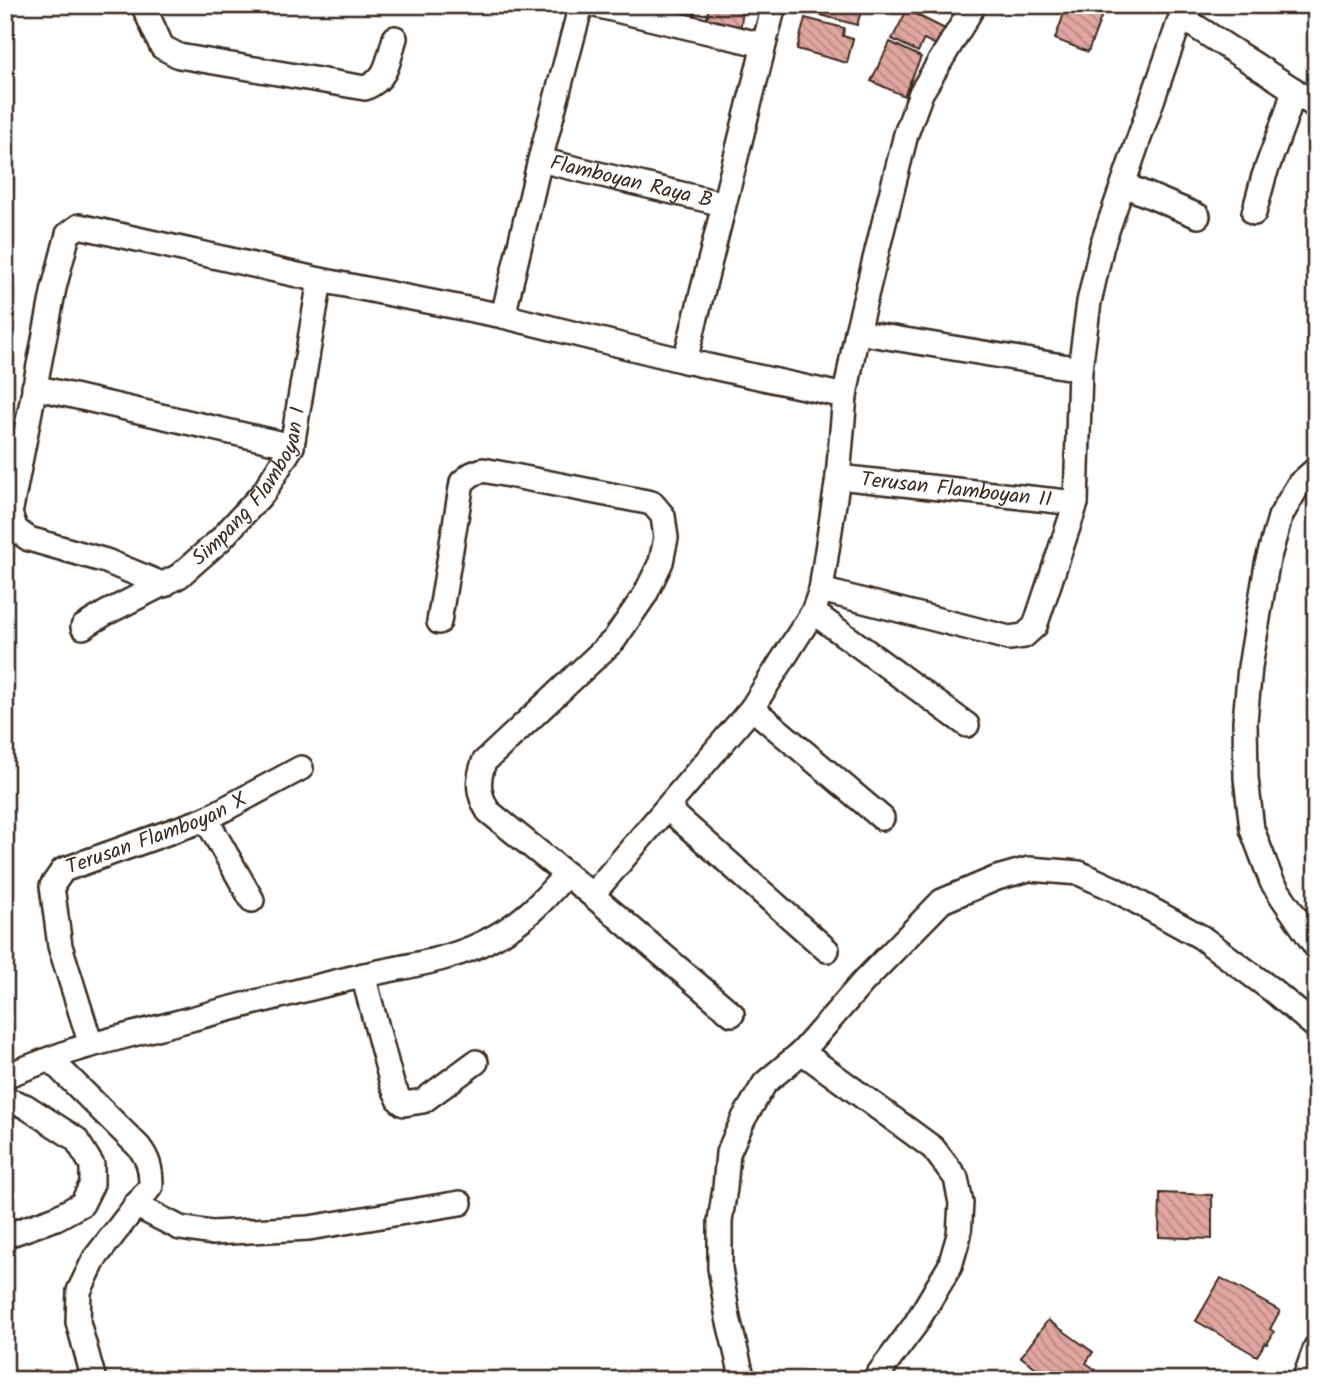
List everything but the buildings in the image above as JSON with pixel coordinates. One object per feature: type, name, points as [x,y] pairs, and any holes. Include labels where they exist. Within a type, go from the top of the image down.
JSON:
[{"type":"street","points":[[143,5],[162,47],[179,55],[365,88],[384,76],[395,38]]},
{"type":"street","points":[[503,316],[581,5]]},
{"type":"street","points":[[595,5],[763,45]]},
{"type":"street","points":[[685,361],[774,5]]},
{"type":"street","points":[[592,895],[752,708],[813,612],[821,590],[838,477],[845,396],[857,332],[910,124],[921,93],[974,5]]},
{"type":"street","points":[[821,590],[1009,638],[1024,636],[1035,626],[1076,503],[1080,369],[1088,302],[1099,256],[1182,11],[1316,107]]},
{"type":"street","points":[[1254,213],[1294,90]]},
{"type":"street","name":"Flamboyan Raya B","points":[[540,160],[723,204]]},
{"type":"street","points":[[1124,185],[1198,216]]},
{"type":"street","points":[[164,585],[106,561],[29,539],[16,530],[10,514],[54,288],[68,234],[79,226],[320,280],[503,316],[685,361],[845,396]]},
{"type":"street","name":"Simpang Flamboyan I","points":[[83,627],[179,576],[220,540],[264,492],[292,446],[320,280]]},
{"type":"street","points":[[857,332],[1080,369]]},
{"type":"street","points":[[34,387],[292,446]]},
{"type":"street","points":[[1316,468],[1299,484],[1280,517],[1267,564],[1250,667],[1245,720],[1246,778],[1252,829],[1272,883],[1316,947]]},
{"type":"street","points":[[439,622],[463,482],[472,474],[483,470],[652,503],[663,516],[666,538],[661,562],[645,595],[614,640],[484,762],[478,787],[488,811],[732,1014]]},
{"type":"street","name":"Terusan Flamboyan II","points":[[838,477],[1076,503]]},
{"type":"street","points":[[813,612],[967,725]]},
{"type":"street","points":[[752,708],[882,818]]},
{"type":"street","name":"Terusan Flamboyan X","points":[[91,1045],[60,946],[52,886],[63,870],[206,819],[300,768]]},
{"type":"street","points":[[667,808],[827,950]]},
{"type":"street","points":[[206,819],[252,900]]},
{"type":"street","points":[[743,1380],[728,1318],[720,1268],[720,1221],[728,1153],[744,1118],[765,1083],[802,1052],[863,982],[942,901],[968,888],[1029,869],[1079,873],[1114,888],[1201,937],[1316,1027]]},
{"type":"street","points":[[5,1076],[91,1045],[363,975],[449,957],[484,943],[519,923],[542,903],[566,874]]},
{"type":"street","points":[[363,975],[392,1084],[400,1101],[404,1104],[423,1101],[476,1062]]},
{"type":"street","points":[[802,1052],[933,1148],[956,1178],[961,1203],[959,1235],[950,1266],[915,1325],[874,1380]]},
{"type":"street","points":[[50,1059],[139,1147],[147,1158],[151,1172],[151,1186],[95,1258],[79,1291],[78,1322],[94,1380]]},
{"type":"street","points":[[5,1099],[26,1106],[76,1139],[92,1165],[92,1184],[82,1205],[5,1236]]},
{"type":"street","points":[[135,1205],[180,1228],[212,1233],[309,1228],[460,1203]]},
{"type":"street","points":[[1304,1380],[1316,1347]]}]
